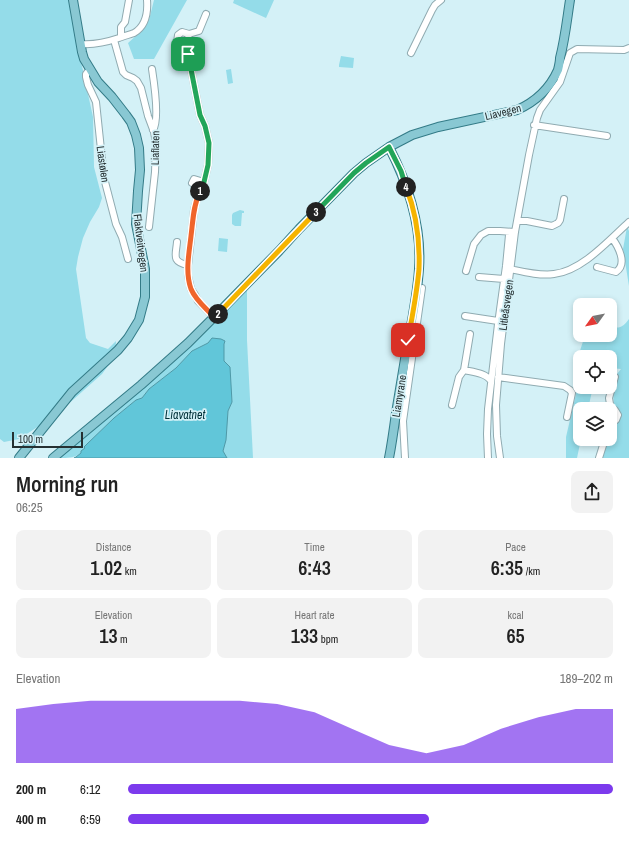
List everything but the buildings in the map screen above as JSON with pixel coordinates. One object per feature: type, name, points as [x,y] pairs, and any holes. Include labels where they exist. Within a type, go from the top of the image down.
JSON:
[{"type":"main road","name":"Flaktveitvegen","points":[[18,458],[72,392],[118,350],[128,338],[139,320],[145,297],[145,269],[136,224],[140,170],[139,148],[136,135],[131,122],[120,106],[98,82],[84,59],[73,0]]},
{"type":"main road","name":"Liavegen","points":[[389,147],[412,135],[428,130],[517,110],[539,97],[558,70],[563,48],[570,0]]},
{"type":"main road","points":[[53,458],[188,343],[354,173],[389,147]]},
{"type":"main road","name":"Liamyrane","points":[[389,147],[401,171],[416,223],[419,270],[389,458]]},
{"type":"street","points":[[122,37],[122,27],[125,22],[129,0]]},
{"type":"street","points":[[81,44],[114,40],[134,33],[146,20],[148,0]]},
{"type":"street","points":[[411,53],[432,10],[441,0]]},
{"type":"street","points":[[181,60],[177,42],[178,35],[182,32],[189,34],[199,31],[206,14]]},
{"type":"street","points":[[189,34],[188,54],[200,115],[205,126],[209,143],[208,165],[204,182],[198,195],[194,210],[188,265],[189,281],[198,301],[214,317]]},
{"type":"street","points":[[114,40],[123,72],[134,78],[142,88],[148,116],[153,130]]},
{"type":"street","name":"Litleåsvegen","points":[[500,458],[497,436],[496,405],[501,344],[510,269],[534,125],[540,110],[560,82],[570,53],[577,49],[624,50],[629,48]]},
{"type":"street","name":"Liastølen","points":[[90,68],[86,74],[86,77],[96,102],[104,178],[116,224],[122,237],[128,259]]},
{"type":"street","name":"Liaflaten","points":[[149,227],[156,150],[153,130],[156,123],[156,103],[152,69]]},
{"type":"street","points":[[534,125],[607,136]]},
{"type":"street","points":[[192,183],[194,179],[204,182]]},
{"type":"street","points":[[518,221],[527,221],[552,226],[560,220],[564,199]]},
{"type":"street","points":[[510,269],[542,274],[553,274],[566,271],[578,266],[589,258],[629,222]]},
{"type":"street","points":[[466,272],[474,244],[481,235],[488,231],[500,230],[516,232]]},
{"type":"street","name":"Litleåsvegen","points":[[488,458],[487,424],[498,322],[508,253],[508,235],[516,232]]},
{"type":"street","points":[[597,267],[616,272],[620,268],[622,263],[621,256],[612,238]]},
{"type":"street","points":[[177,242],[176,259],[181,264],[188,265]]},
{"type":"street","name":"Litleåsvegen","points":[[479,276],[504,279]]},
{"type":"street","points":[[406,458],[403,421],[422,288]]},
{"type":"street","name":"Litleåsvegen","points":[[464,316],[498,322]]},
{"type":"street","points":[[452,405],[460,377],[464,370],[470,334]]},
{"type":"street","points":[[464,370],[484,375],[490,378],[491,381]]},
{"type":"street","points":[[498,377],[564,386],[570,390],[572,394],[567,417]]},
{"type":"street","points":[[599,458],[603,446]]},
{"type":"shaded area","points":[[0,0],[72,0],[78,51],[84,74],[83,81],[88,94],[93,117],[94,167],[102,198],[83,238],[76,269],[86,338],[90,343],[108,349],[116,341],[115,356],[102,374],[56,415],[19,439],[4,442],[0,439]]},
{"type":"shaded area","points":[[154,0],[187,0],[154,59],[134,59],[128,43],[138,34],[149,20]]},
{"type":"shaded area","points":[[234,0],[274,0],[266,18],[233,3]]},
{"type":"shaded area","points":[[341,56],[354,58],[353,68],[339,67]]},
{"type":"shaded area","points":[[231,69],[233,83],[228,84],[226,70]]},
{"type":"shaded area","points":[[240,210],[244,211],[244,213],[242,213],[241,226],[235,226],[232,224],[232,215]]},
{"type":"shaded area","points":[[627,227],[629,231],[629,286],[623,249]]},
{"type":"shaded area","points":[[219,238],[228,239],[227,252],[218,251]]},
{"type":"shaded area","points":[[247,289],[247,340],[253,458],[227,458],[223,451],[228,411],[232,402],[230,386],[224,361],[224,344],[208,343],[192,351],[176,368],[149,389],[142,398],[136,400],[114,418],[87,444],[85,449],[79,455],[58,458],[192,343]]},
{"type":"shaded area","points":[[629,319],[629,458],[601,458],[605,446],[617,446],[617,402],[614,402],[613,394],[617,394],[617,374],[621,369],[617,369],[617,350],[580,350],[583,342],[617,342],[617,328],[625,324]]},
{"type":"shaded area","points":[[576,394],[591,394],[590,402],[574,402]]},
{"type":"shaded area","points":[[573,407],[573,446],[580,446],[577,458],[566,458],[566,437]]},
{"type":"water","name":"Liavatnet","points":[[212,338],[225,341],[224,361],[230,367],[232,402],[228,411],[226,440],[223,451],[227,458],[74,458],[81,453],[81,451],[85,448],[84,447],[114,418],[136,400],[142,398],[149,389],[176,368],[192,351],[208,343]]},
{"type":"route","points":[[188,54],[200,115],[205,126],[209,143],[208,165],[204,182],[198,195],[194,210],[188,265],[188,276],[191,289],[198,301],[214,317],[354,173],[389,147],[401,171],[408,191],[418,237],[419,270],[408,340]]}]
